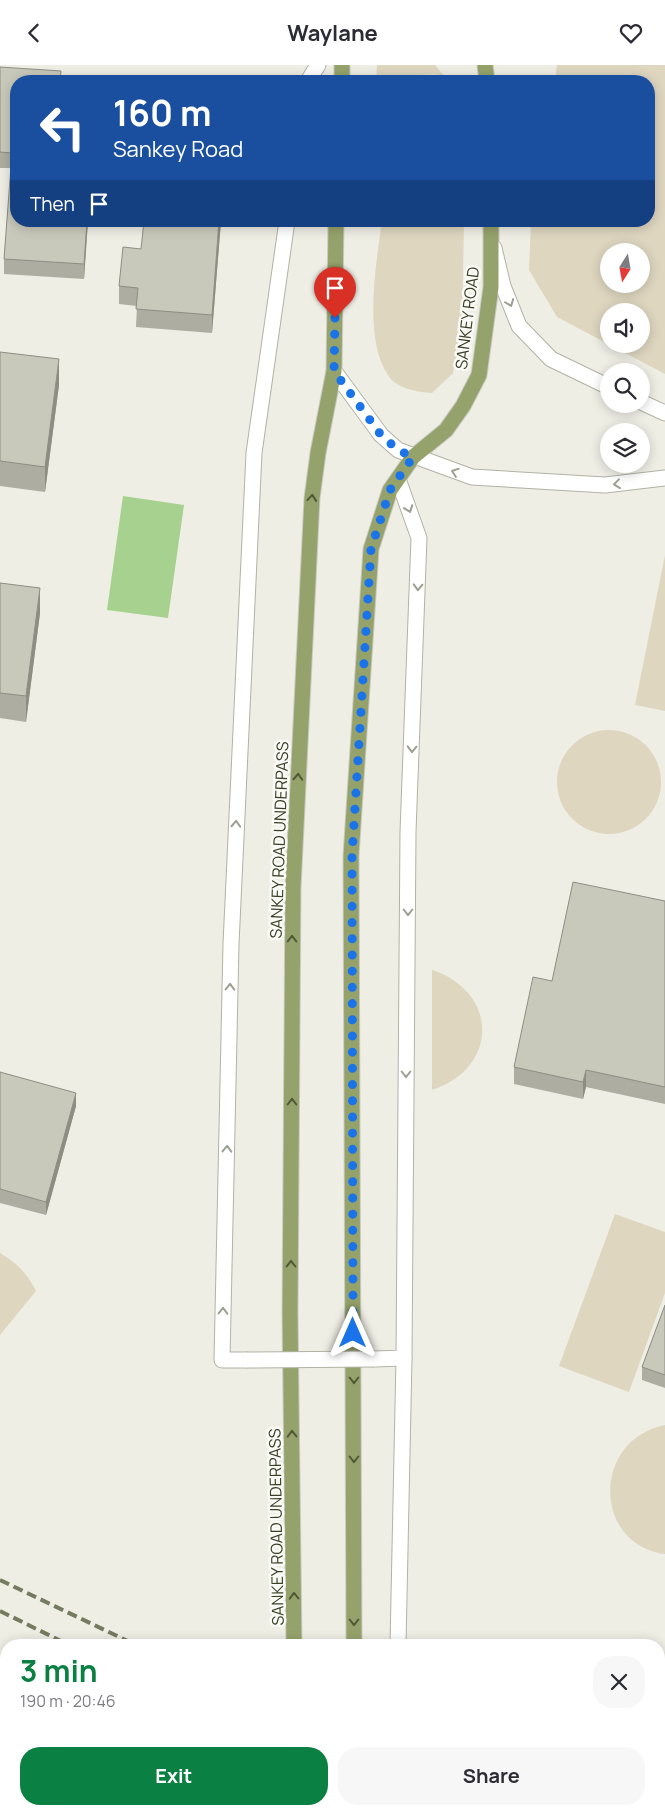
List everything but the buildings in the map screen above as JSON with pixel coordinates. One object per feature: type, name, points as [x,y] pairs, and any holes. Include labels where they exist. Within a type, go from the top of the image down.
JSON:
[{"type":"main road","points":[[334,371],[336,227]]},
{"type":"main road","name":"SANKEY ROAD","points":[[413,457],[446,430],[463,406],[479,375],[490,287],[491,227]]},
{"type":"main road","name":"SANKEY ROAD UNDERPASS","points":[[294,1639],[290,1313],[294,868],[312,498],[318,453],[334,371]]},
{"type":"main road","points":[[354,1639],[352,856],[371,549],[390,490],[413,457]]},
{"type":"street","points":[[286,227],[254,453],[231,944],[222,1360],[404,1358]]},
{"type":"street","points":[[492,239],[503,286],[519,326],[551,359],[600,383]]},
{"type":"street","points":[[334,371],[381,435],[398,450],[472,477],[605,485],[665,478]]},
{"type":"street","points":[[650,406],[665,413]]},
{"type":"street","points":[[398,479],[419,538],[408,832],[404,1358],[398,1639]]},
{"type":"shaded area","points":[[377,65],[435,65],[443,75],[418,75],[376,75]]},
{"type":"shaded area","points":[[557,65],[665,65],[665,374],[650,366],[650,363],[644,363],[625,353],[650,353],[650,303],[600,303],[600,340],[557,317],[529,270],[531,227],[655,227],[655,75],[556,75]]},
{"type":"shaded area","points":[[381,227],[464,227],[462,330],[453,373],[432,393],[414,391],[396,384],[388,375],[380,360],[376,341],[373,300]]},
{"type":"shaded area","points":[[123,496],[184,505],[168,618],[107,610]]},
{"type":"shaded area","points":[[665,555],[665,711],[635,705]]},
{"type":"shaded area","points":[[609,730],[629,734],[638,738],[646,745],[653,753],[657,762],[661,782],[657,802],[653,811],[646,819],[638,826],[629,830],[609,834],[589,830],[580,826],[572,819],[565,811],[561,802],[557,782],[561,762],[565,753],[572,745],[580,738],[589,734]]},
{"type":"shaded area","points":[[432,970],[454,981],[470,995],[479,1012],[482,1030],[479,1048],[470,1065],[454,1079],[432,1090]]},
{"type":"shaded area","points":[[615,1214],[665,1232],[665,1293],[629,1392],[559,1366]]},
{"type":"shaded area","points":[[0,1253],[21,1269],[36,1291],[0,1335]]},
{"type":"shaded area","points":[[665,1425],[665,1554],[641,1546],[624,1532],[614,1513],[610,1492],[613,1470],[624,1450],[641,1434]]},
{"type":"railway","points":[[0,1580],[123,1639]]},
{"type":"railway","points":[[0,1611],[57,1639]]},
{"type":"route","points":[[335,318],[334,371],[381,435],[398,450],[413,457],[390,490],[371,549],[352,856],[353,1333]]}]
